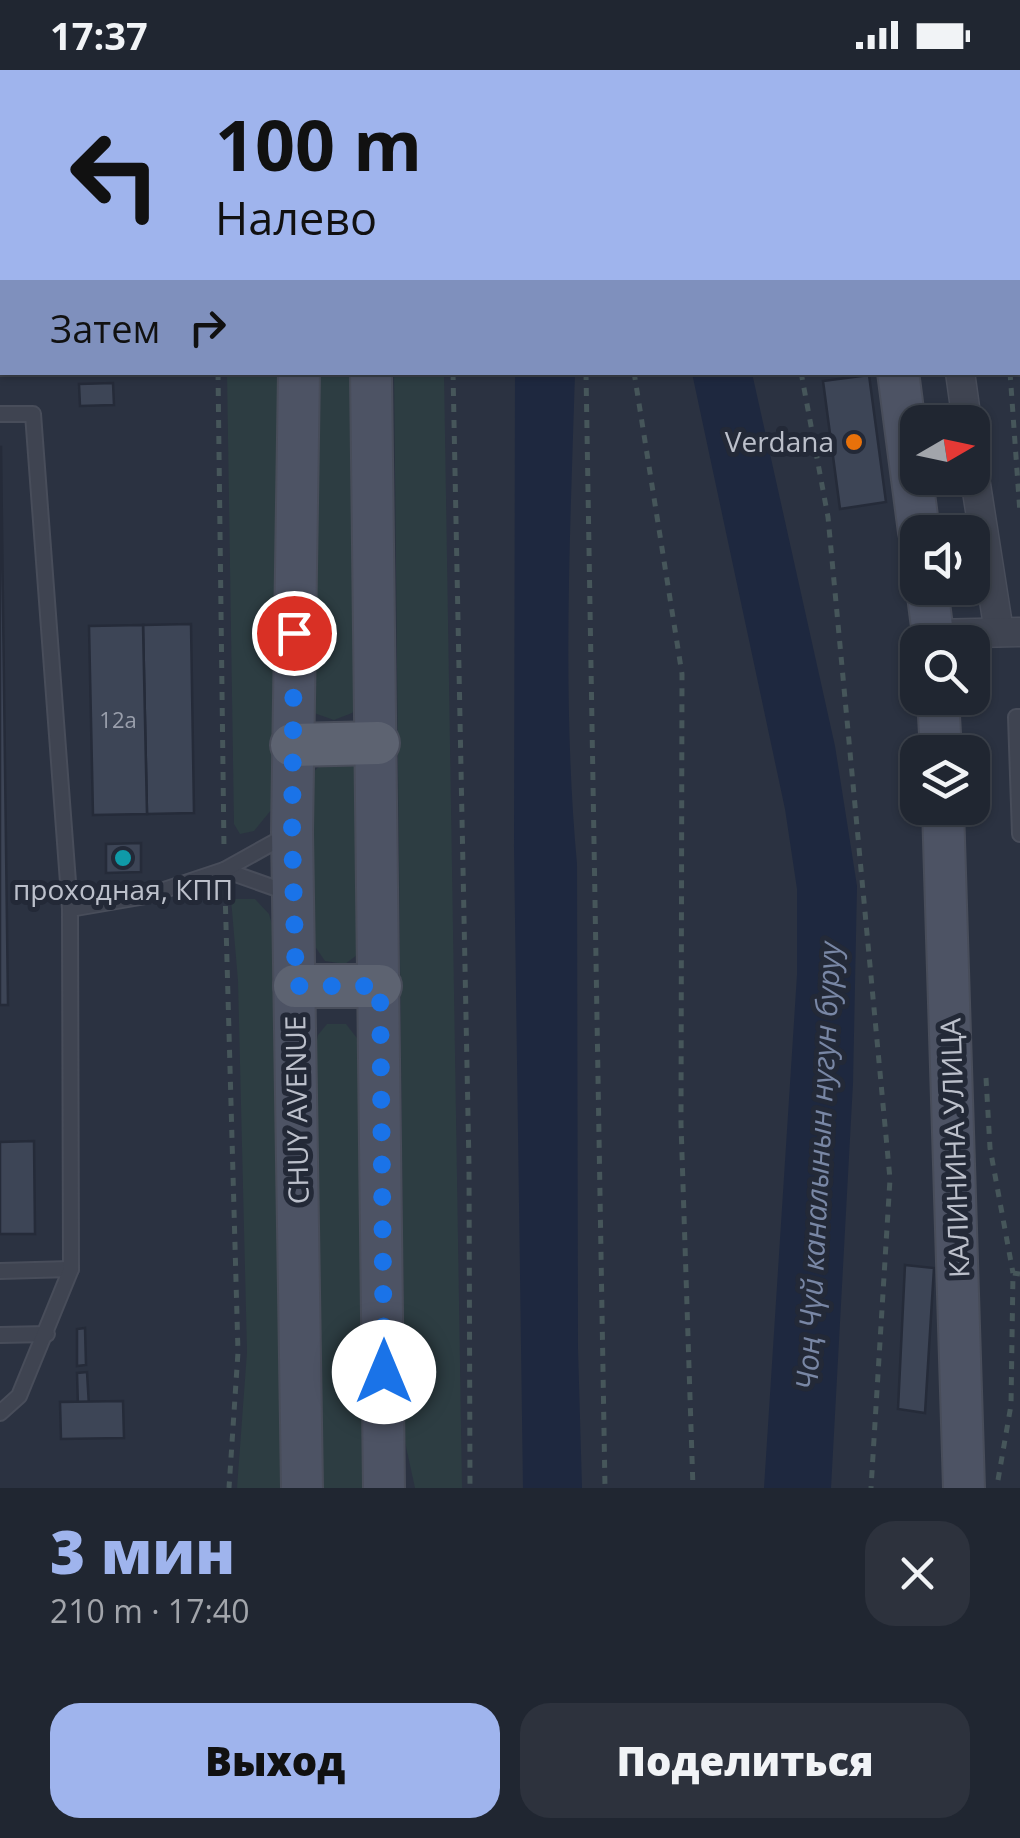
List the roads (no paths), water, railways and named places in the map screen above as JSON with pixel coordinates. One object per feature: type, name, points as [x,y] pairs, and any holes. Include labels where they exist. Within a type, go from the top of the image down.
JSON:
[{"type":"main road","name":"CHUY AVENUE","points":[[299,375],[292,832],[302,1488]]},
{"type":"main road","points":[[371,375],[384,1488]]},
{"type":"main road","points":[[898,375],[917,515]]},
{"type":"main road","points":[[292,745],[378,743]]},
{"type":"main road","name":"КАЛИНИНА УЛИЦА","points":[[944,825],[964,1488]]},
{"type":"main road","points":[[296,986],[380,986]]},
{"type":"street","points":[[960,375],[965,405]]},
{"type":"street","points":[[980,495],[1010,632]]},
{"type":"lane","points":[[0,414],[33,414],[70,908],[71,1269],[20,1396],[0,1414]]},
{"type":"lane","points":[[1020,717],[1016,717],[1020,834]]},
{"type":"lane","points":[[70,908],[146,896],[224,870],[292,832]]},
{"type":"lane","points":[[224,870],[294,895]]},
{"type":"lane","points":[[0,1271],[71,1269]]},
{"type":"lane","points":[[0,1335],[47,1334]]},
{"type":"water","points":[[515,375],[575,375],[568,680],[577,864],[582,1488],[523,1488],[514,847]]},
{"type":"water","name":"Чоң Чүй каналынын нугун буруу","points":[[692,375],[752,375],[835,746],[857,886],[853,1083],[831,1488],[764,1488],[797,975],[797,889],[785,809]]},
{"type":"place","name":"Verdana","points":[[854,442]]},
{"type":"place","name":"проходная, КПП","points":[[123,858]]}]
